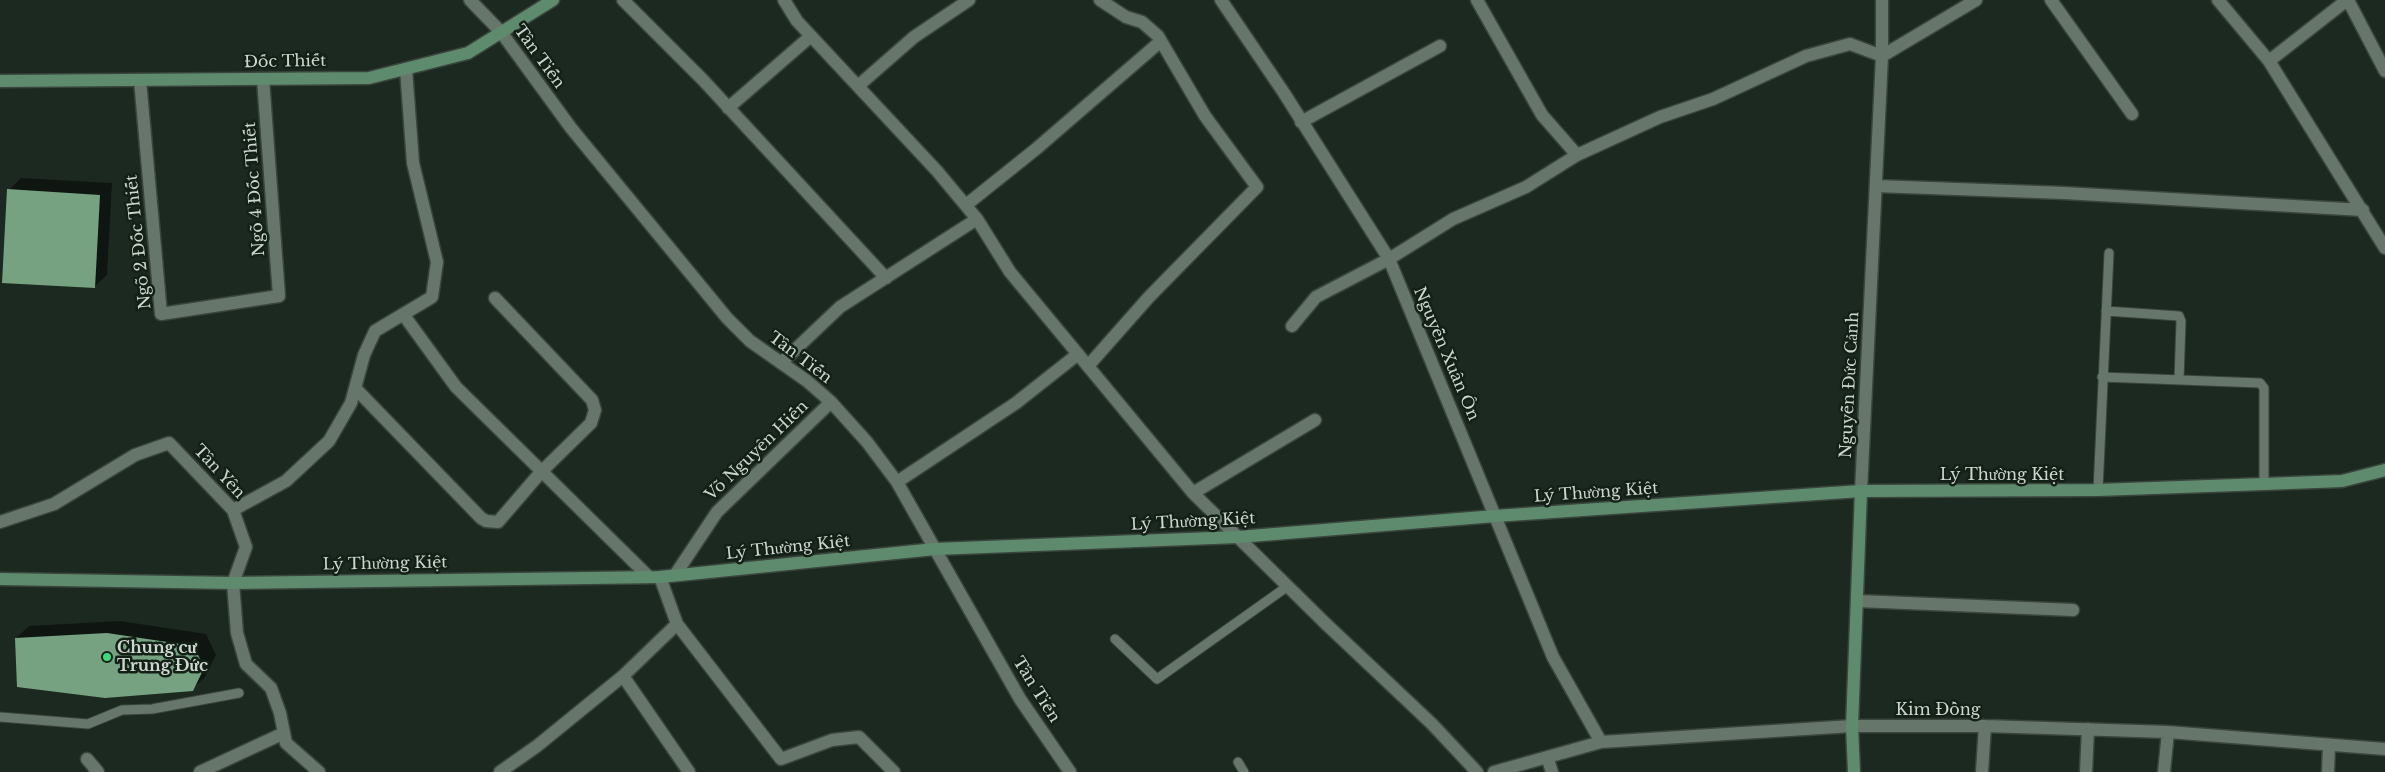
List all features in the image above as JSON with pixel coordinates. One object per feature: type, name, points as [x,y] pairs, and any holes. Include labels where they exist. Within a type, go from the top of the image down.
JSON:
[{"type":"street","name":"Tân Tiến","points":[[470,0],[501,32],[571,128],[698,283],[750,341],[807,381],[831,402],[867,442],[897,482],[1020,699],[1070,772]]},
{"type":"street","name":"Đốc Thiết","points":[[0,81],[369,78],[468,53],[553,0]]},
{"type":"street","points":[[623,0],[728,108],[886,278]]},
{"type":"street","points":[[784,0],[797,21],[937,171],[966,205],[977,219],[1010,272],[1193,493],[1432,724],[1477,772]]},
{"type":"street","points":[[858,86],[914,37],[969,0]]},
{"type":"street","points":[[1088,366],[1149,297],[1257,187],[1205,116],[1160,41],[1142,22],[1126,17],[1100,0]]},
{"type":"street","name":"Nguyễn Xuân Ôn","points":[[1221,0],[1284,93],[1389,259],[1553,657],[1601,742]]},
{"type":"street","points":[[1477,0],[1542,115],[1577,155]]},
{"type":"street","name":"Nguyễn Đức Cảnh","points":[[1854,772],[1852,726],[1882,56],[1882,0]]},
{"type":"street","points":[[1292,326],[1316,297],[1389,259],[1453,219],[1526,187],[1577,155],[1660,118],[1713,99],[1806,56],[1850,44],[1882,56],[1976,0]]},
{"type":"street","points":[[2052,0],[2132,114]]},
{"type":"street","points":[[2218,0],[2269,61],[2385,248]]},
{"type":"street","points":[[2269,61],[2348,0],[2385,71]]},
{"type":"street","points":[[728,108],[811,36]]},
{"type":"street","points":[[966,205],[1036,150],[1160,41]]},
{"type":"street","points":[[1301,122],[1440,46]]},
{"type":"street","points":[[234,510],[286,481],[329,441],[351,403],[364,355],[375,331],[432,297],[437,262],[412,163],[406,68]]},
{"type":"street","name":"Ngõ 4 Đốc Thiết","points":[[263,79],[279,296]]},
{"type":"street","name":"Ngõ 2 Đốc Thiết","points":[[140,80],[161,314],[279,296]]},
{"type":"street","points":[[1876,186],[2064,193],[2363,210]]},
{"type":"street","points":[[781,363],[840,307],[977,219]]},
{"type":"street","points":[[355,388],[486,521],[494,523],[501,520],[541,472],[591,423],[595,405],[495,298]]},
{"type":"street","points":[[403,314],[456,387],[541,472],[654,576],[677,624],[781,759],[832,740],[859,737],[894,772]]},
{"type":"street","points":[[897,482],[1016,403],[1078,354]]},
{"type":"street","name":"Võ Nguyên Hiến","points":[[675,575],[717,512],[831,402]]},
{"type":"street","points":[[1193,493],[1315,420]]},
{"type":"street","name":"Tân Yên","points":[[0,522],[54,504],[135,455],[169,442],[234,510],[246,547],[233,583],[237,633],[246,664],[271,688],[280,713],[286,743],[319,772]]},
{"type":"street","name":"Lý Thường Kiệt","points":[[0,579],[233,583],[654,576],[934,549],[1238,537],[1495,516],[1861,492],[2098,490],[2342,481],[2385,470]]},
{"type":"street","points":[[1858,601],[2074,610]]},
{"type":"street","points":[[500,772],[537,746],[623,676],[677,624]]},
{"type":"street","points":[[623,676],[689,772]]},
{"type":"street","name":"Kim Đồng","points":[[1494,772],[1601,742],[1852,726],[1984,726],[2168,732],[2385,749]]},
{"type":"street","points":[[1982,772],[1984,726]]},
{"type":"street","points":[[2086,772],[2088,729]]},
{"type":"street","points":[[2164,772],[2168,732]]},
{"type":"street","points":[[200,772],[284,734]]},
{"type":"street","points":[[2328,772],[2329,745]]},
{"type":"street","points":[[1547,757],[1552,772]]},
{"type":"street","points":[[88,759],[98,772]]},
{"type":"lane","points":[[2098,490],[2109,252]]},
{"type":"lane","points":[[2106,311],[2179,316],[2181,321],[2180,380]]},
{"type":"lane","points":[[2102,377],[2257,382],[2262,385],[2264,484]]},
{"type":"lane","points":[[1115,639],[1157,679],[1288,586]]},
{"type":"lane","points":[[0,717],[88,724],[122,710],[152,709],[239,693]]},
{"type":"lane","points":[[1238,762],[1244,772]]},
{"type":"building","points":[[7,189],[100,195],[95,288],[2,283]]},
{"type":"building","name":"Chung cư Trung Đức","points":[[107,633],[194,646],[204,668],[193,691],[105,698],[17,687],[15,638]]},
{"type":"place","name":"Chung cư Trung Đức","points":[[107,657]]}]
